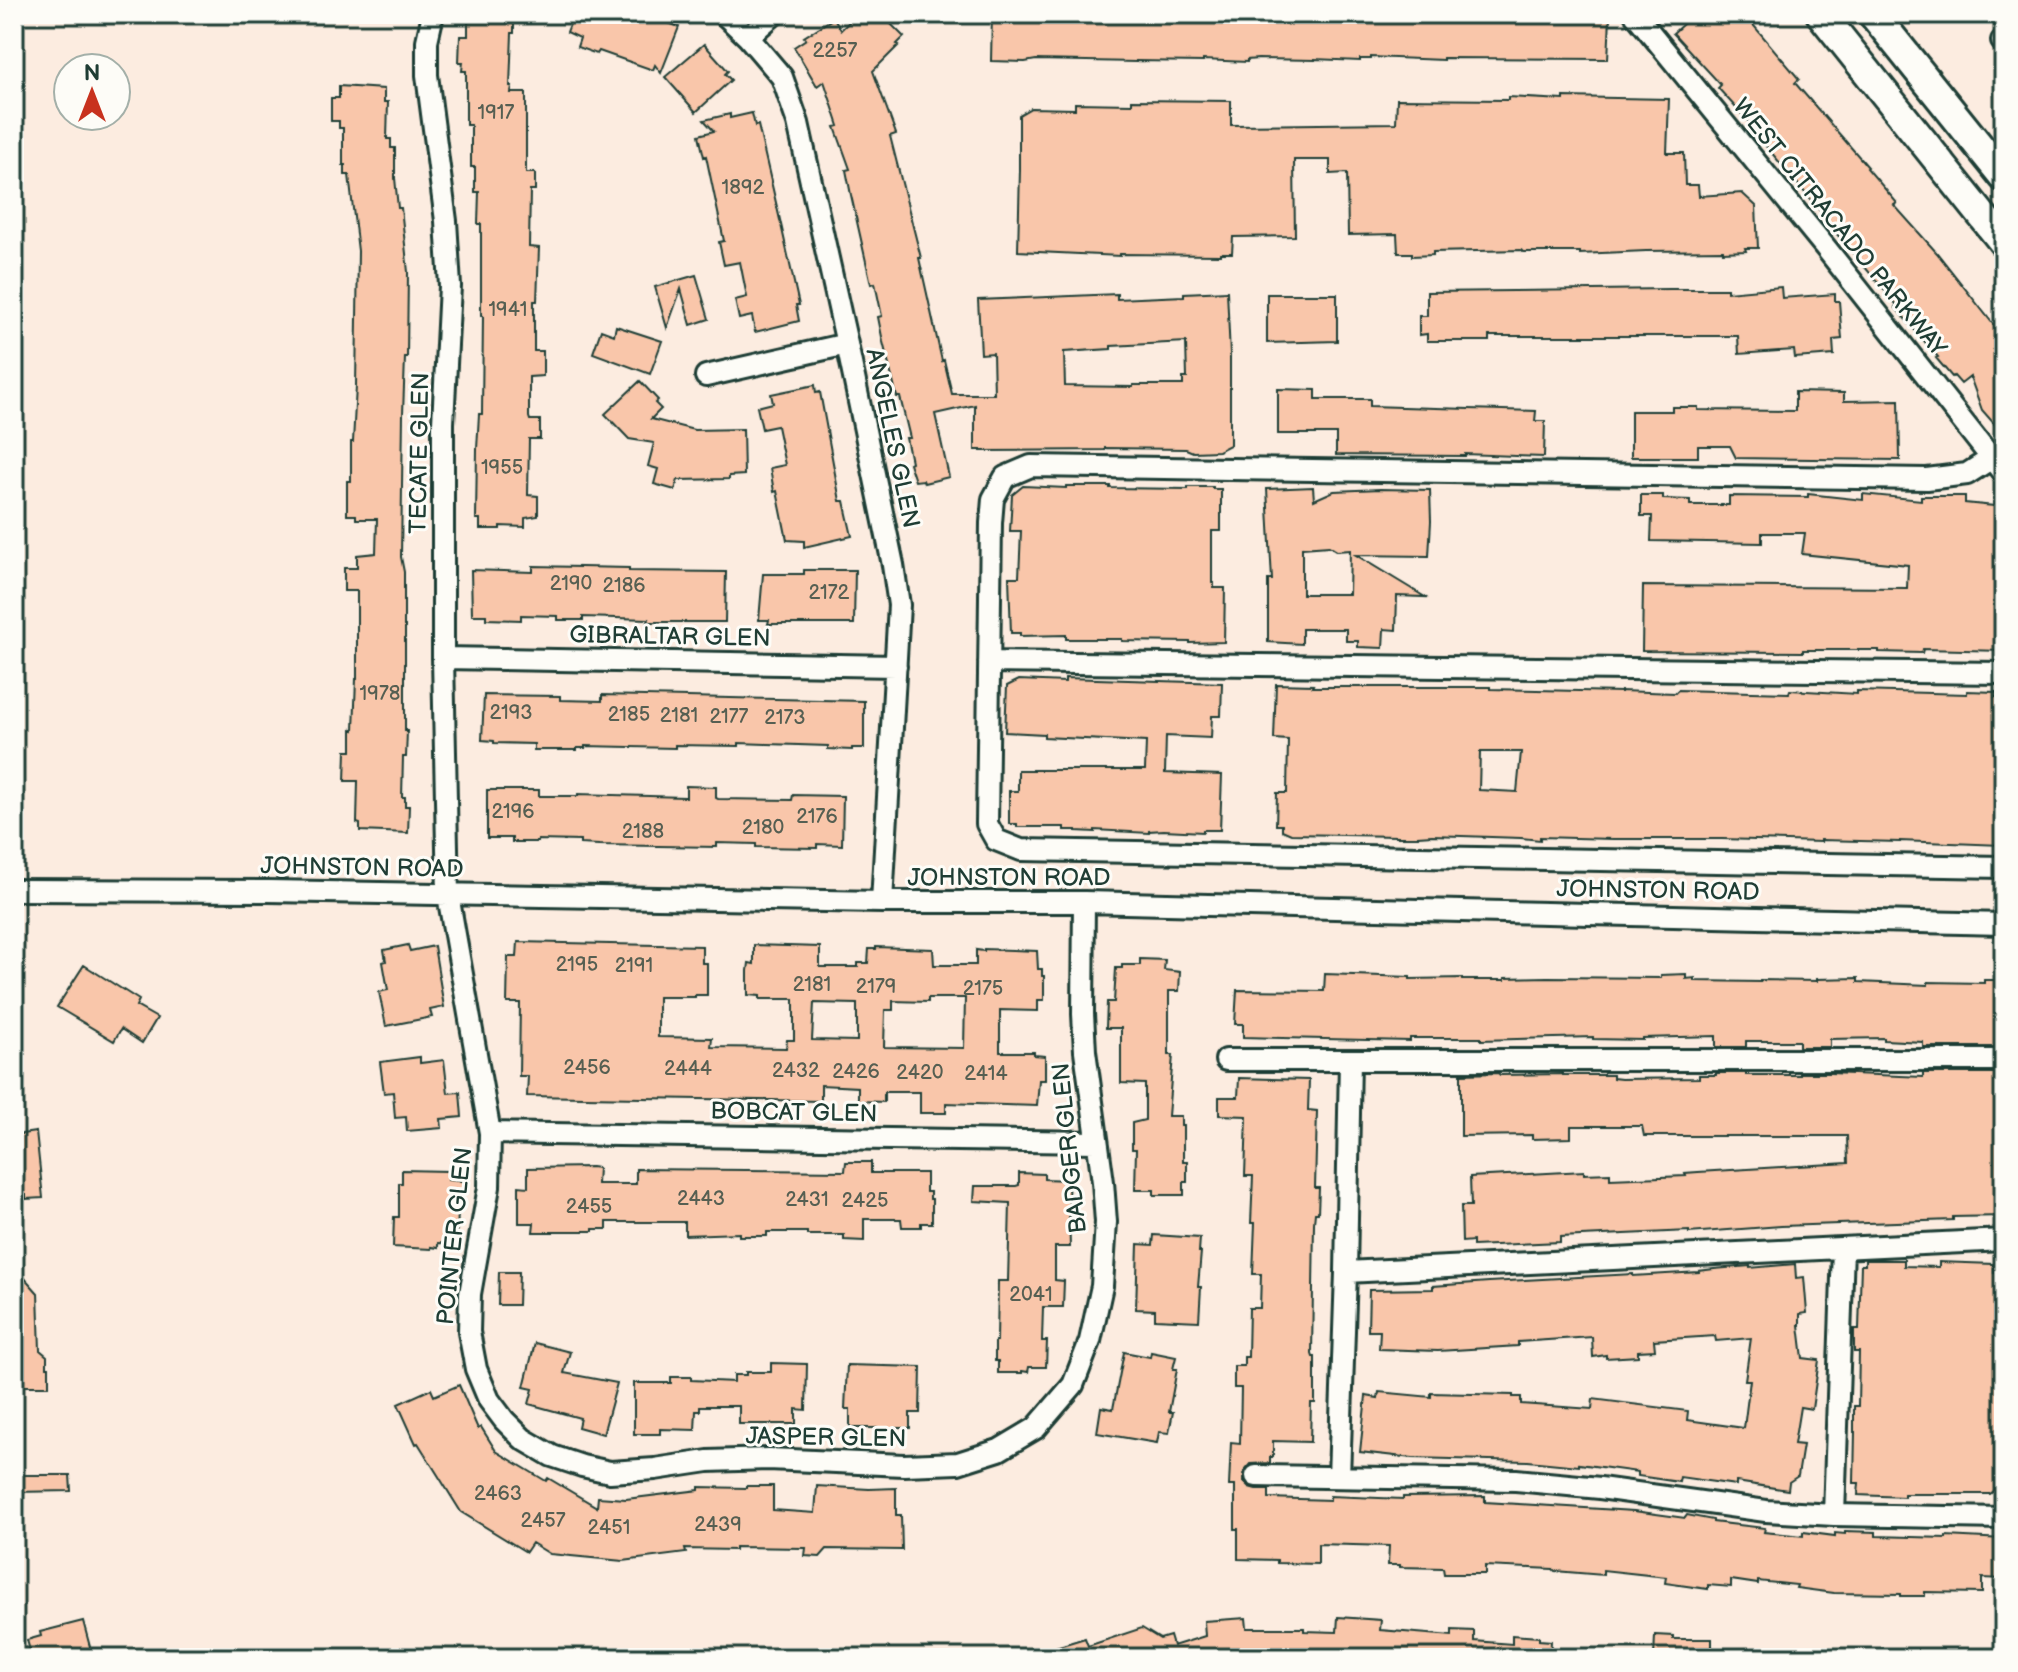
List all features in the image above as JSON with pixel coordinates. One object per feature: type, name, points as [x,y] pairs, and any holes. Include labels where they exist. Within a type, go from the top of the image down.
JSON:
[{"type":"main road","points":[[1821,14],[2004,243]]},
{"type":"main road","points":[[1873,14],[2004,177]]},
{"type":"street","name":"TECATE GLEN","points":[[433,14],[427,41],[427,75],[446,221],[450,286],[443,423],[443,658],[448,895]]},
{"type":"street","name":"ANGELES GLEN","points":[[724,14],[782,77],[798,123],[893,565],[899,605],[882,902]]},
{"type":"street","points":[[748,37],[774,14]]},
{"type":"street","name":"WEST CITRACADO PARKWAY","points":[[1635,14],[1998,466]]},
{"type":"street","points":[[706,376],[847,344]]},
{"type":"street","points":[[1998,466],[1927,479],[1031,466],[1005,477],[993,499],[989,662],[2004,673]]},
{"type":"street","name":"GIBRALTAR GLEN","points":[[443,658],[896,666]]},
{"type":"street","name":"JOHNSTON ROAD","points":[[989,662],[987,824],[996,840],[1021,850],[2004,867]]},
{"type":"street","name":"JOHNSTON ROAD","points":[[14,890],[1084,902],[2004,924]]},
{"type":"street","name":"POINTER GLEN","points":[[448,895],[490,1133],[489,1187],[470,1294],[469,1332],[476,1369],[489,1400],[523,1439],[552,1456]]},
{"type":"street","name":"BADGER GLEN","points":[[1073,1385],[1090,1341],[1102,1286],[1106,1222],[1085,1051],[1084,902]]},
{"type":"street","points":[[1226,1060],[2004,1060]]},
{"type":"street","points":[[1339,1477],[1350,1060]]},
{"type":"street","name":"BOBCAT GLEN","points":[[490,1133],[1097,1142]]},
{"type":"street","points":[[1346,1272],[2004,1240]]},
{"type":"street","points":[[1834,1515],[1843,1248]]},
{"type":"street","name":"JASPER GLEN","points":[[552,1456],[610,1472],[708,1461],[768,1459],[904,1465],[958,1463],[999,1450],[1036,1428],[1073,1385]]},
{"type":"street","points":[[1256,1476],[1516,1480],[1766,1511],[2004,1518]]},
{"type":"building","points":[[468,14],[514,14],[510,86],[511,93],[526,93],[526,173],[535,173],[535,190],[530,190],[529,247],[539,248],[537,301],[534,301],[534,351],[543,351],[543,376],[529,377],[529,417],[530,420],[540,420],[540,439],[529,439],[528,495],[538,496],[538,516],[525,518],[525,527],[480,529],[480,519],[476,519],[483,316],[479,192],[475,192],[475,167],[471,167],[471,125],[466,125],[466,71],[462,71],[463,62],[459,62],[460,36],[468,36]]},
{"type":"building","points":[[574,14],[657,14],[655,18],[679,27],[661,73],[655,65],[653,70],[599,51],[597,54],[577,47],[580,38],[567,32]]},
{"type":"building","points":[[857,14],[881,14],[904,37],[873,71],[896,134],[890,136],[952,394],[994,394],[993,353],[981,354],[978,300],[1117,294],[1117,299],[1227,291],[1230,445],[1218,451],[1193,452],[1186,449],[1105,448],[981,451],[975,450],[975,405],[935,414],[949,477],[924,483],[923,480],[915,481],[906,438],[910,438],[883,342],[878,317],[882,316],[875,283],[871,284],[851,195],[846,170],[850,169],[835,127],[839,126],[824,81],[817,86],[794,47],[834,18],[841,30]],"holes":[[[1186,342],[1187,378],[1183,378],[1183,385],[1065,386],[1064,352]]]},
{"type":"building","points":[[992,14],[1598,14],[1610,17],[1608,59],[1371,57],[1360,61],[1025,62],[991,61]]},
{"type":"building","points":[[1694,14],[1744,14],[1799,79],[1795,83],[1868,167],[1897,203],[1894,205],[1937,253],[2004,338],[2004,435],[1982,410],[1970,377],[1961,384],[1952,377],[1895,307],[1897,305],[1755,133],[1757,131],[1718,88],[1721,85],[1673,33]]},
{"type":"building","points":[[704,44],[728,71],[725,74],[731,80],[696,112],[665,77]]},
{"type":"building","points":[[339,86],[384,89],[384,102],[388,102],[387,139],[391,139],[391,148],[395,148],[398,208],[401,208],[408,272],[401,557],[404,572],[407,731],[402,797],[405,797],[405,806],[409,806],[408,833],[360,831],[360,824],[357,823],[358,781],[345,781],[346,751],[352,751],[354,730],[357,591],[344,591],[344,568],[357,568],[357,555],[376,553],[377,519],[356,519],[356,515],[347,515],[356,386],[358,251],[349,175],[345,175],[343,165],[343,128],[339,128],[339,121],[331,121],[331,98],[339,98]]},
{"type":"building","points":[[1508,97],[1669,99],[1667,153],[1684,153],[1685,185],[1698,185],[1699,196],[1742,193],[1756,206],[1758,248],[1723,252],[1580,254],[1521,250],[1433,252],[1433,255],[1412,256],[1412,253],[1398,253],[1397,234],[1348,235],[1347,173],[1330,174],[1330,160],[1294,160],[1295,236],[1233,237],[1232,253],[1220,255],[1120,256],[1018,251],[1019,115],[1031,108],[1075,109],[1075,103],[1132,104],[1132,100],[1231,101],[1231,125],[1396,123],[1397,99],[1508,100]]},
{"type":"building","points":[[752,113],[755,126],[758,125],[799,305],[796,305],[799,321],[755,332],[752,316],[739,319],[735,300],[747,297],[740,262],[724,265],[719,242],[724,241],[699,135],[714,131],[704,120]]},
{"type":"building","points":[[696,275],[709,319],[691,325],[681,289],[667,328],[655,287]]},
{"type":"building","points":[[1781,287],[1782,298],[1835,294],[1835,301],[1839,301],[1842,339],[1833,340],[1834,355],[1795,358],[1794,350],[1739,354],[1738,336],[1489,336],[1489,341],[1427,341],[1427,334],[1419,335],[1419,316],[1427,316],[1427,292],[1727,289],[1727,292]]},
{"type":"building","points":[[1267,294],[1337,294],[1337,341],[1267,343]]},
{"type":"building","points":[[616,326],[662,341],[650,374],[593,353],[601,330],[614,335]]},
{"type":"building","points":[[640,381],[658,400],[655,403],[661,409],[651,419],[694,430],[743,429],[744,475],[729,476],[729,479],[678,480],[675,490],[654,484],[658,469],[648,466],[654,443],[629,439],[605,414]]},
{"type":"building","points":[[815,385],[816,393],[820,392],[840,501],[844,501],[852,536],[804,547],[804,541],[787,540],[770,468],[785,465],[777,426],[762,429],[757,407],[773,403],[771,394]]},
{"type":"building","points":[[1278,389],[1316,390],[1316,399],[1370,399],[1370,406],[1536,411],[1535,421],[1545,421],[1544,457],[1336,455],[1336,434],[1278,434]]},
{"type":"building","points":[[1795,392],[1844,393],[1844,401],[1899,400],[1900,460],[1736,458],[1730,446],[1698,446],[1698,457],[1631,457],[1631,411],[1672,411],[1672,407],[1698,407],[1698,410],[1795,411]]},
{"type":"building","points":[[1023,486],[1221,489],[1221,531],[1212,531],[1212,583],[1214,588],[1225,588],[1224,642],[1066,639],[1066,635],[1020,636],[1020,633],[1011,633],[1009,577],[1019,577],[1021,531],[1010,531],[1012,495]]},
{"type":"building","points":[[1313,487],[1314,500],[1334,491],[1430,490],[1429,556],[1356,555],[1425,597],[1397,596],[1396,630],[1384,629],[1383,648],[1358,647],[1358,641],[1346,641],[1346,629],[1302,629],[1302,644],[1268,642],[1268,580],[1272,580],[1267,489]],"holes":[[[1329,546],[1337,551],[1350,550],[1349,594],[1302,594],[1302,548]]]},
{"type":"building","points":[[1808,494],[1863,500],[1863,494],[1921,500],[1921,496],[1965,496],[1965,503],[2004,507],[2004,651],[1642,651],[1643,586],[1907,588],[1908,565],[1802,554],[1805,533],[1762,533],[1762,543],[1651,541],[1652,516],[1641,516],[1641,495],[1690,500],[1690,505],[1729,505],[1729,496],[1808,497]]},
{"type":"building","points":[[533,566],[726,572],[725,622],[648,622],[649,619],[583,617],[583,620],[558,620],[558,616],[521,615],[521,620],[486,619],[486,615],[472,615],[471,570],[533,572]]},
{"type":"building","points":[[804,570],[855,570],[854,624],[768,624],[769,620],[759,620],[763,574],[804,574]]},
{"type":"building","points":[[1065,678],[1222,683],[1221,716],[1212,716],[1211,738],[1166,736],[1165,773],[1222,775],[1220,830],[1095,832],[1009,824],[1009,791],[1018,791],[1018,770],[1145,770],[1146,742],[1005,732],[1007,686],[1019,680],[1065,682]]},
{"type":"building","points":[[1276,684],[1675,693],[1678,690],[1789,693],[1790,690],[1857,694],[1857,691],[1996,692],[1995,697],[2004,697],[2004,839],[2002,845],[1900,841],[1540,837],[1540,840],[1291,834],[1282,830],[1282,825],[1276,825],[1277,793],[1287,793],[1288,740],[1274,739]],"holes":[[[1480,752],[1521,752],[1517,792],[1479,790]]]},
{"type":"building","points":[[484,695],[560,696],[560,700],[602,701],[602,695],[864,701],[864,748],[852,750],[828,749],[828,746],[739,743],[739,746],[585,746],[577,750],[534,750],[534,744],[482,740]]},
{"type":"building","points":[[686,786],[716,787],[718,799],[792,800],[793,795],[843,796],[842,845],[817,844],[817,848],[717,843],[717,847],[599,845],[580,844],[580,841],[512,842],[512,838],[487,838],[487,790],[539,790],[539,796],[686,797]]},
{"type":"building","points":[[518,942],[702,946],[702,963],[707,963],[707,995],[658,997],[658,1037],[712,1038],[711,1047],[786,1048],[787,1040],[794,1040],[794,999],[760,999],[760,996],[748,995],[748,971],[749,963],[754,964],[754,945],[820,947],[820,967],[858,967],[858,963],[868,963],[869,949],[876,947],[933,949],[934,965],[976,965],[976,950],[1037,951],[1038,969],[1042,969],[1044,976],[1044,1000],[1038,1000],[1038,1011],[1000,1010],[1000,1052],[1034,1052],[1034,1055],[1045,1056],[1045,1080],[1039,1080],[1037,1106],[946,1103],[946,1113],[920,1113],[920,1092],[884,1092],[884,1102],[858,1101],[858,1087],[821,1085],[821,1101],[527,1096],[528,1076],[519,1076],[520,1003],[507,1003],[508,957],[517,957]],"holes":[[[928,998],[965,998],[964,1048],[884,1047],[885,1010],[893,1010],[893,1001],[928,1002]],[[814,1003],[857,1004],[857,1041],[812,1040]]]},
{"type":"building","points":[[408,945],[410,951],[434,946],[444,1007],[430,1010],[432,1017],[386,1026],[379,992],[388,990],[384,950]]},
{"type":"building","points":[[1140,959],[1165,960],[1164,970],[1180,972],[1179,991],[1169,991],[1169,1055],[1173,1055],[1168,1116],[1181,1116],[1183,1162],[1187,1162],[1184,1195],[1154,1195],[1154,1190],[1135,1190],[1136,1149],[1132,1149],[1132,1123],[1145,1120],[1145,1084],[1121,1083],[1121,1028],[1106,1028],[1107,1002],[1114,1002],[1116,968],[1140,965]]},
{"type":"building","points":[[84,965],[139,1000],[136,1006],[157,1018],[142,1043],[121,1029],[114,1041],[57,1007]]},
{"type":"building","points":[[1325,974],[1505,980],[1547,977],[1661,978],[1661,975],[1686,974],[1686,979],[1695,978],[1695,981],[1858,978],[1858,982],[1928,985],[1928,982],[1984,983],[1984,980],[2004,980],[2004,1047],[1923,1047],[1923,1042],[1884,1038],[1830,1039],[1830,1047],[1799,1047],[1799,1041],[1746,1041],[1746,1047],[1716,1047],[1716,1036],[1643,1040],[1593,1037],[1410,1038],[1410,1041],[1243,1037],[1243,1024],[1235,1024],[1237,990],[1324,991]]},
{"type":"building","points":[[420,1057],[420,1063],[444,1060],[448,1093],[460,1092],[462,1117],[441,1119],[442,1128],[407,1131],[406,1117],[395,1118],[393,1092],[384,1093],[380,1062]]},
{"type":"building","points":[[1716,1073],[1923,1077],[1923,1073],[2004,1073],[2004,1216],[1560,1237],[1560,1242],[1473,1246],[1473,1241],[1462,1242],[1461,1206],[1471,1206],[1470,1177],[1584,1171],[1584,1174],[1610,1173],[1610,1179],[1848,1163],[1847,1136],[1644,1136],[1642,1126],[1571,1126],[1571,1138],[1461,1136],[1461,1074],[1613,1075],[1613,1078],[1621,1079],[1699,1078],[1699,1075]]},
{"type":"building","points":[[1239,1078],[1309,1080],[1308,1110],[1317,1111],[1315,1188],[1319,1188],[1318,1213],[1315,1213],[1314,1223],[1312,1354],[1315,1357],[1315,1403],[1311,1403],[1310,1442],[1273,1441],[1270,1463],[1250,1464],[1245,1470],[1244,1482],[1249,1487],[1269,1489],[1269,1498],[1330,1500],[1330,1496],[1403,1499],[1485,1496],[1485,1502],[1634,1511],[1685,1518],[1687,1515],[1713,1522],[1765,1528],[1764,1532],[1803,1536],[1803,1532],[1835,1536],[1835,1533],[1845,1534],[1845,1531],[1876,1532],[1876,1536],[2004,1539],[2004,1579],[1982,1578],[1982,1593],[1925,1592],[1925,1596],[1901,1596],[1834,1593],[1796,1588],[1797,1585],[1731,1580],[1731,1587],[1708,1585],[1708,1589],[1665,1583],[1666,1577],[1603,1570],[1603,1575],[1485,1566],[1485,1574],[1444,1574],[1443,1568],[1388,1565],[1389,1546],[1318,1544],[1318,1564],[1238,1559],[1235,1486],[1229,1486],[1231,1442],[1240,1443],[1241,1388],[1234,1388],[1234,1366],[1244,1366],[1244,1357],[1248,1357],[1249,1308],[1260,1308],[1261,1274],[1253,1274],[1253,1176],[1245,1176],[1247,1116],[1219,1115],[1219,1097],[1238,1097]]},
{"type":"building","points":[[36,1132],[43,1198],[26,1199],[26,1195],[19,1195],[18,1188],[14,1188],[14,1135]]},
{"type":"building","points":[[846,1162],[871,1162],[871,1173],[926,1173],[926,1192],[930,1192],[932,1199],[932,1223],[921,1223],[921,1227],[902,1227],[901,1219],[864,1219],[864,1241],[844,1240],[844,1235],[807,1235],[807,1232],[767,1232],[767,1236],[739,1236],[739,1233],[685,1235],[685,1222],[607,1222],[607,1229],[553,1232],[533,1232],[534,1223],[519,1223],[519,1186],[528,1187],[528,1168],[598,1168],[597,1184],[636,1184],[636,1169],[845,1171]]},
{"type":"building","points":[[402,1170],[448,1171],[448,1180],[463,1181],[463,1206],[458,1206],[457,1244],[438,1243],[438,1248],[431,1249],[393,1247],[394,1217],[399,1217]]},
{"type":"building","points":[[1019,1173],[1044,1174],[1044,1179],[1068,1180],[1070,1247],[1055,1247],[1055,1280],[1064,1281],[1063,1307],[1043,1307],[1042,1341],[1047,1341],[1046,1367],[1029,1367],[1028,1372],[1022,1373],[998,1373],[995,1341],[998,1281],[1008,1281],[1010,1203],[974,1201],[975,1186],[1016,1186],[1019,1185]]},
{"type":"building","points":[[1154,1235],[1200,1238],[1199,1321],[1155,1319],[1155,1310],[1136,1309],[1138,1244],[1153,1245]]},
{"type":"building","points":[[1865,1260],[1904,1260],[1904,1266],[1939,1267],[1939,1262],[1994,1264],[1994,1273],[2004,1273],[2001,1491],[1990,1494],[1904,1494],[1904,1497],[1858,1495],[1859,1483],[1854,1483],[1854,1406],[1858,1406],[1859,1352],[1854,1352],[1854,1329],[1859,1329],[1861,1265],[1865,1265]]},
{"type":"building","points":[[1795,1264],[1796,1278],[1804,1277],[1807,1313],[1800,1314],[1799,1325],[1803,1358],[1819,1360],[1812,1409],[1800,1407],[1794,1444],[1803,1445],[1798,1476],[1789,1482],[1788,1490],[1680,1477],[1679,1482],[1638,1476],[1638,1472],[1579,1464],[1413,1458],[1360,1452],[1366,1396],[1378,1398],[1379,1392],[1431,1397],[1431,1393],[1513,1395],[1521,1397],[1521,1404],[1592,1409],[1593,1399],[1688,1411],[1687,1420],[1744,1428],[1750,1380],[1745,1380],[1751,1338],[1716,1341],[1715,1336],[1654,1340],[1655,1350],[1638,1351],[1638,1356],[1606,1358],[1606,1355],[1593,1357],[1592,1337],[1438,1351],[1379,1349],[1380,1331],[1368,1331],[1369,1290],[1433,1289],[1433,1286],[1489,1282],[1633,1276]]},
{"type":"building","points":[[14,1266],[38,1293],[40,1350],[47,1356],[49,1386],[14,1386]]},
{"type":"building","points":[[499,1272],[519,1272],[518,1305],[498,1305]]},
{"type":"building","points":[[535,1343],[570,1352],[564,1373],[617,1383],[603,1434],[578,1427],[580,1418],[529,1404],[533,1389],[524,1387]]},
{"type":"building","points":[[1124,1352],[1150,1357],[1151,1352],[1176,1357],[1169,1433],[1159,1432],[1157,1443],[1097,1433],[1101,1407],[1113,1409]]},
{"type":"building","points":[[771,1363],[807,1364],[806,1410],[796,1409],[796,1424],[739,1424],[739,1406],[700,1406],[700,1411],[696,1411],[695,1430],[660,1429],[660,1434],[634,1434],[634,1383],[671,1383],[671,1377],[734,1382],[734,1375],[771,1372]]},
{"type":"building","points":[[847,1365],[921,1367],[920,1413],[910,1413],[910,1428],[850,1428],[850,1409],[845,1409]]},
{"type":"building","points":[[459,1385],[478,1429],[481,1427],[496,1451],[597,1507],[598,1497],[626,1499],[699,1490],[699,1487],[773,1486],[773,1510],[815,1513],[817,1486],[896,1488],[896,1515],[901,1515],[902,1550],[827,1549],[820,1557],[805,1556],[806,1548],[735,1547],[735,1550],[685,1549],[686,1553],[623,1561],[550,1554],[532,1543],[526,1552],[461,1512],[416,1444],[398,1404],[431,1389],[434,1396]]},
{"type":"building","points":[[14,1475],[70,1475],[71,1491],[14,1492]]},
{"type":"building","points":[[1338,1617],[1381,1620],[1380,1630],[1452,1636],[1452,1630],[1474,1631],[1474,1641],[1512,1644],[1512,1635],[1539,1637],[1539,1640],[1551,1641],[1550,1658],[1036,1658],[1036,1653],[1085,1638],[1088,1646],[1142,1628],[1160,1639],[1170,1636],[1173,1646],[1205,1636],[1204,1621],[1246,1618],[1247,1628],[1304,1628],[1304,1631],[1337,1632]]},
{"type":"building","points":[[83,1621],[93,1658],[32,1658],[27,1640],[41,1636],[40,1632]]},
{"type":"building","points":[[1655,1635],[1673,1636],[1673,1639],[1712,1639],[1712,1658],[1654,1658]]}]
